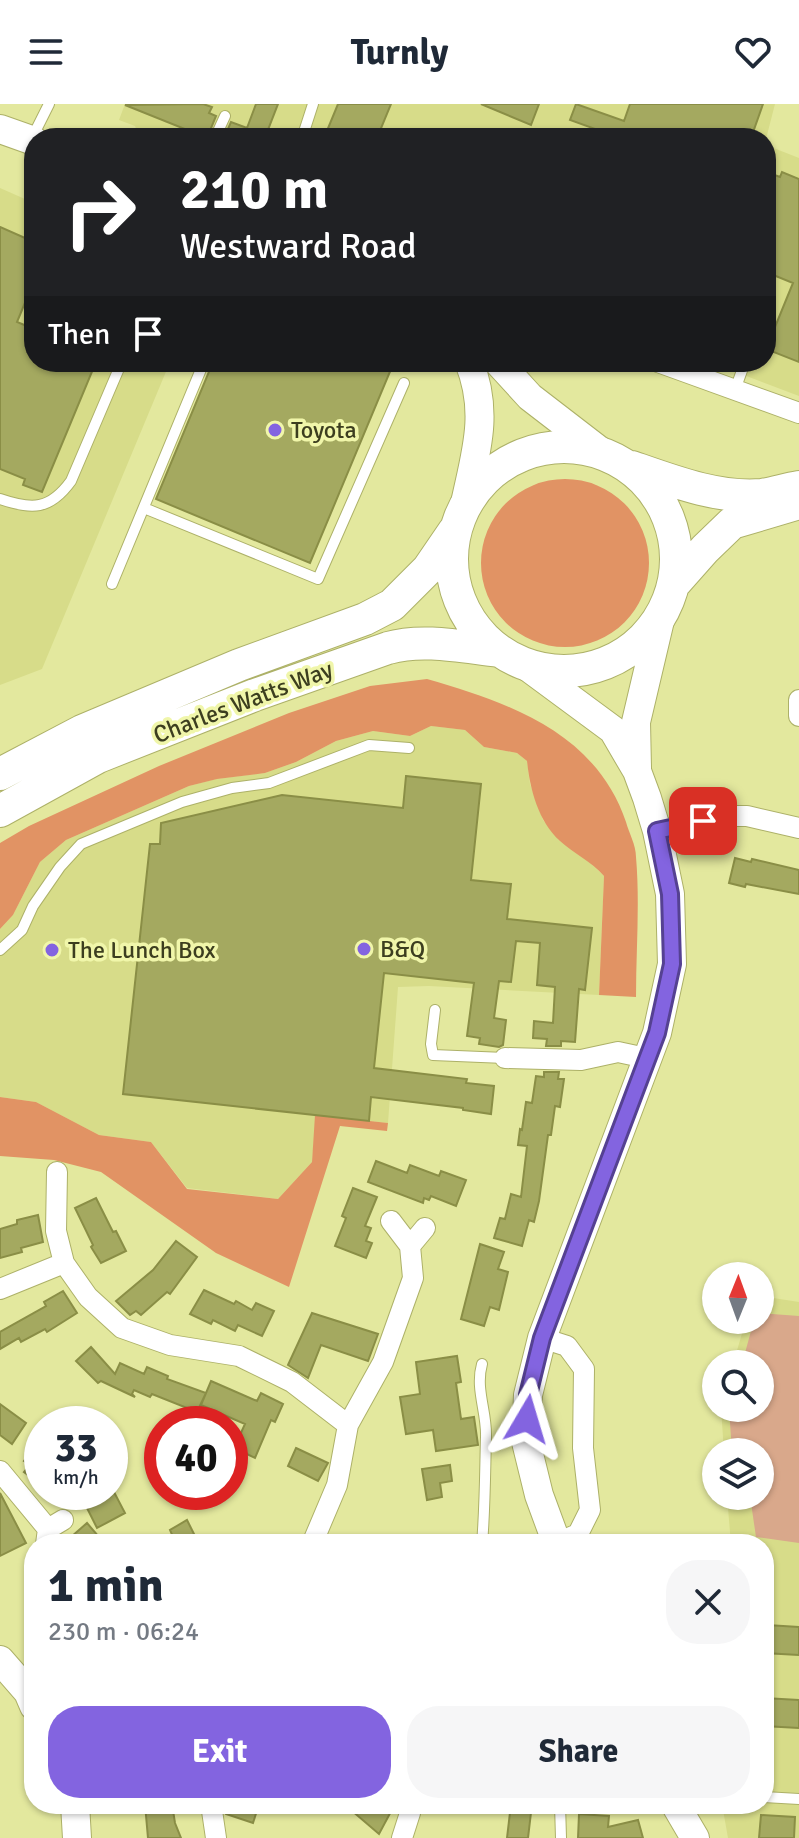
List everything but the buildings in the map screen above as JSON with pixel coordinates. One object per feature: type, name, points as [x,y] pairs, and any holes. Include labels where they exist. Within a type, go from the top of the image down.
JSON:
[{"type":"main road","points":[[614,460],[651,488],[669,517],[676,550],[674,584],[661,616],[642,641],[617,659],[587,669],[556,671],[512,658],[474,627],[458,596],[452,562],[460,518],[480,485],[500,467],[524,454],[550,448],[577,448],[614,460],[670,480],[720,492],[760,495],[799,487]]},
{"type":"main road","points":[[674,584],[732,523],[799,503]]},
{"type":"main road","name":"Charles Watts Way","points":[[0,774],[82,731],[239,665],[365,619],[392,605],[428,569],[460,518]]},
{"type":"main road","name":"Charles Watts Way","points":[[0,811],[98,757],[255,695],[400,644],[445,644],[512,658]]},
{"type":"street","points":[[0,129],[24,132]]},
{"type":"street","points":[[460,518],[481,428],[477,381],[473,372]]},
{"type":"street","points":[[510,372],[554,418],[614,460]]},
{"type":"street","points":[[703,372],[735,390],[799,413]]},
{"type":"street","points":[[760,495],[799,473]]},
{"type":"street","points":[[637,771],[636,722],[661,616]]},
{"type":"street","points":[[512,658],[613,730],[637,771],[657,831],[670,894],[672,964],[657,1033],[542,1338],[528,1395],[526,1442],[539,1495],[553,1534]]},
{"type":"street","points":[[799,700],[799,716]]},
{"type":"street","points":[[657,831],[726,816],[747,816],[799,828]]},
{"type":"street","points":[[517,1051],[552,1061],[581,1060],[618,1052],[646,1058]]},
{"type":"street","points":[[57,1172],[56,1231],[64,1263],[88,1297],[122,1328],[170,1345],[239,1356],[292,1382],[348,1425]]},
{"type":"street","points":[[316,1534],[337,1485],[348,1425],[383,1362],[413,1278],[410,1246],[391,1221]]},
{"type":"street","points":[[410,1246],[425,1228]]},
{"type":"street","points":[[0,1289],[64,1263]]},
{"type":"street","points":[[542,1338],[567,1346],[584,1369],[583,1448],[590,1510],[578,1534]]},
{"type":"street","points":[[0,1471],[53,1531]]},
{"type":"street","points":[[0,1660],[24,1687]]},
{"type":"street","points":[[76,1814],[77,1838]]},
{"type":"street","points":[[212,1814],[216,1838]]},
{"type":"street","points":[[402,1838],[410,1814]]},
{"type":"street","points":[[684,1814],[695,1838]]},
{"type":"lane","points":[[37,128],[42,104]]},
{"type":"lane","points":[[38,128],[49,104]]},
{"type":"lane","points":[[305,128],[313,104]]},
{"type":"lane","points":[[220,128],[225,116]]},
{"type":"lane","points":[[0,499],[24,508],[42,505],[60,496],[71,481],[117,372]]},
{"type":"lane","points":[[112,584],[200,372]]},
{"type":"lane","points":[[735,390],[741,372]]},
{"type":"lane","points":[[144,508],[318,579],[404,383]]},
{"type":"lane","points":[[0,950],[22,930],[33,906],[60,867],[81,844],[182,802],[232,788],[269,783],[369,745],[409,748]]},
{"type":"lane","points":[[435,1010],[431,1044],[433,1055],[517,1051]]},
{"type":"lane","points":[[482,1364],[478,1378],[485,1407],[486,1438],[482,1534]]},
{"type":"lane","points":[[774,1798],[799,1799]]},
{"type":"lane","points":[[560,1814],[561,1838]]},
{"type":"shaded area","points":[[125,104],[775,104],[769,128],[136,128],[119,120]]},
{"type":"shaded area","points":[[776,149],[799,158],[799,396],[736,372],[776,372]]},
{"type":"shaded area","points":[[0,188],[24,199],[24,372],[166,372],[42,669],[0,685]]},
{"type":"shaded area","points":[[565,479],[597,486],[624,504],[642,531],[649,563],[642,595],[624,622],[597,640],[565,647],[533,640],[506,622],[488,595],[481,563],[488,531],[506,504],[533,486]]},
{"type":"shaded area","points":[[427,679],[489,699],[546,726],[572,744],[594,765],[612,791],[636,853],[636,997],[599,995],[604,876],[552,833],[533,793],[527,761],[517,753],[484,747],[465,730],[431,726],[410,736],[373,731],[336,741],[296,762],[265,773],[189,786],[66,840],[40,862],[13,915],[0,929],[0,843],[29,826],[159,766],[289,713],[370,686]]},
{"type":"shaded area","points":[[431,726],[465,730],[484,747],[517,753],[527,761],[530,784],[543,820],[559,840],[604,876],[599,995],[398,987],[388,1123],[316,1115],[312,1162],[278,1199],[187,1188],[151,1142],[99,1135],[36,1102],[0,1097],[0,929],[13,915],[40,862],[66,840],[189,786],[265,773],[296,762],[336,741],[373,731],[410,736]]},
{"type":"shaded area","points":[[0,1097],[36,1102],[99,1135],[151,1142],[187,1189],[278,1199],[312,1162],[315,1115],[388,1123],[387,1131],[340,1126],[289,1287],[216,1253],[101,1172],[54,1160],[0,1156]]},
{"type":"shaded area","points":[[774,1298],[799,1302],[799,1838],[728,1838],[724,1814],[774,1814],[774,1534],[730,1534],[728,1510],[774,1510],[774,1438],[723,1438],[722,1422],[774,1422],[774,1350],[737,1350],[742,1334],[774,1334]]},
{"type":"shaded area","points":[[774,1314],[799,1316],[799,1543],[774,1540],[774,1534],[756,1534],[752,1510],[774,1510],[774,1438],[731,1438],[730,1422],[774,1422],[774,1350],[746,1350],[750,1334],[774,1334]]},
{"type":"place","name":"Toyota","points":[[275,430]]},
{"type":"place","name":"B&Q","points":[[364,949]]},
{"type":"place","name":"The Lunch Box","points":[[52,950]]},
{"type":"route","points":[[527,1419],[528,1395],[542,1338],[657,1033],[672,964],[670,894],[657,831],[703,821]]}]
